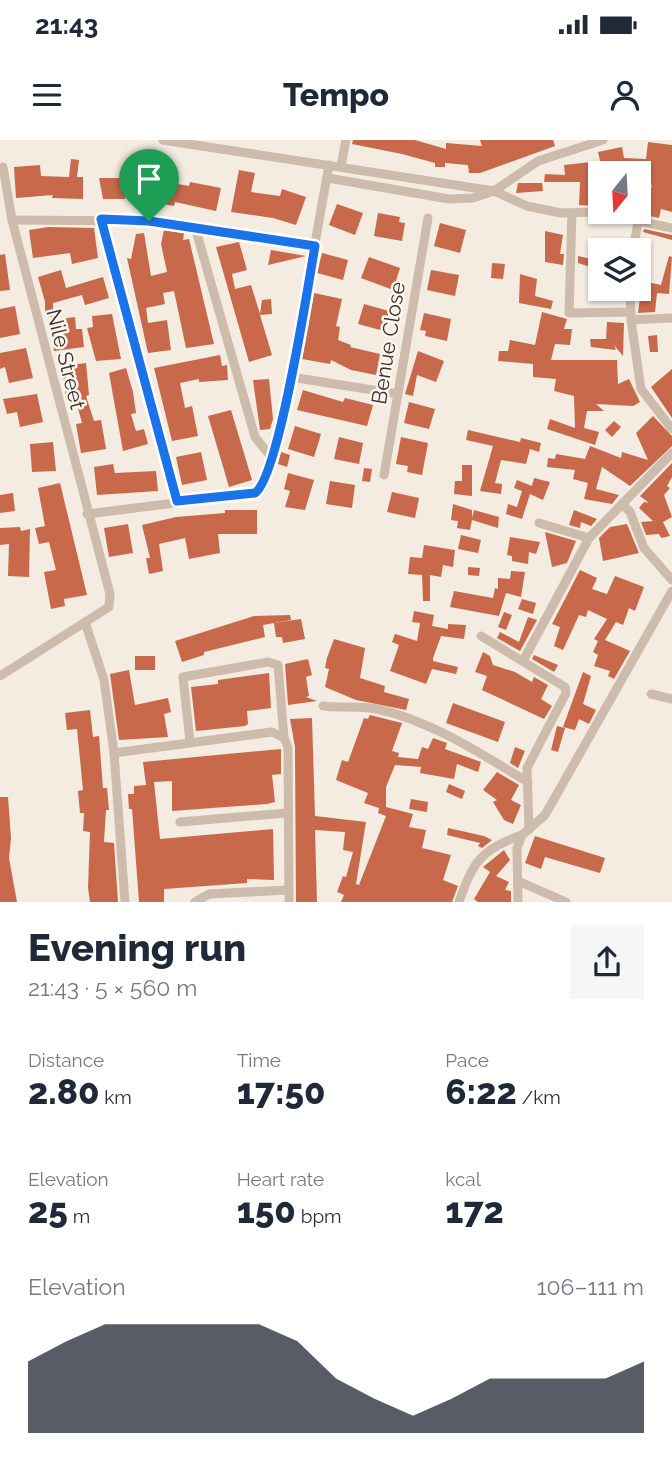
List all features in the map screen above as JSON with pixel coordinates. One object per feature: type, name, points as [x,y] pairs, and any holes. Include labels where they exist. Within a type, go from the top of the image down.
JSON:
[{"type":"street","points":[[163,140],[494,191],[527,206],[588,212]]},
{"type":"street","points":[[341,166],[346,140]]},
{"type":"street","points":[[327,181],[449,199],[473,198],[494,191],[538,161],[603,140]]},
{"type":"street","points":[[87,514],[255,493],[262,489],[291,377],[329,165]]},
{"type":"street","name":"Nile Street","points":[[3,167],[12,220],[110,594],[109,607],[85,622]]},
{"type":"street","points":[[572,212],[569,313],[672,318]]},
{"type":"street","name":"Benue Close","points":[[384,475],[428,218]]},
{"type":"street","points":[[12,220],[101,219],[195,227],[315,246]]},
{"type":"street","points":[[101,219],[177,501]]},
{"type":"street","points":[[649,224],[672,228]]},
{"type":"street","points":[[195,227],[255,437],[272,458]]},
{"type":"street","points":[[630,301],[641,389],[672,429]]},
{"type":"street","points":[[291,377],[398,394]]},
{"type":"street","points":[[523,661],[589,538],[672,453]]},
{"type":"street","points":[[622,504],[630,512],[644,548],[672,580]]},
{"type":"street","points":[[539,523],[589,538]]},
{"type":"street","points":[[518,902],[517,848],[526,832],[545,815],[672,591]]},
{"type":"street","points":[[0,676],[85,622],[104,680],[114,753],[125,902]]},
{"type":"street","points":[[481,636],[565,687],[566,694],[528,765],[526,832]]},
{"type":"street","points":[[190,742],[183,677],[272,662],[278,666],[284,738],[288,747],[289,902]]},
{"type":"street","points":[[650,694],[672,699]]},
{"type":"street","points":[[323,706],[367,707],[401,716],[462,744],[528,782]]},
{"type":"street","points":[[114,753],[271,732],[284,738]]},
{"type":"street","points":[[180,822],[287,813]]},
{"type":"street","points":[[458,902],[471,867],[499,843],[526,832]]},
{"type":"street","points":[[518,881],[566,902]]},
{"type":"street","points":[[195,902],[209,894],[288,890]]},
{"type":"building","points":[[353,140],[415,140],[446,149],[446,143],[482,146],[480,140],[553,140],[555,146],[480,173],[469,173],[468,165],[445,163],[445,167],[435,167],[435,163],[352,144]]},
{"type":"building","points":[[648,142],[672,145],[672,212],[661,209],[659,218],[651,216],[651,161],[600,161],[598,152],[622,147],[624,158],[646,159]]},
{"type":"building","points":[[71,159],[79,160],[77,177],[83,177],[83,199],[52,198],[53,195],[16,198],[14,167],[40,165],[41,176],[69,177]]},
{"type":"building","points":[[588,162],[588,205],[579,205],[580,182],[544,182],[545,174],[565,175],[564,165]]},
{"type":"building","points":[[148,166],[164,169],[162,181],[189,186],[190,182],[221,188],[216,211],[175,202],[174,206],[152,202],[151,194],[142,196]]},
{"type":"building","points":[[239,170],[255,173],[251,192],[280,196],[282,189],[306,197],[296,225],[273,218],[231,212]]},
{"type":"building","points":[[99,178],[125,178],[125,199],[103,199]]},
{"type":"building","points":[[518,183],[542,183],[543,191],[516,193]]},
{"type":"building","points":[[337,204],[363,213],[355,235],[329,225]]},
{"type":"building","points":[[378,213],[400,217],[399,222],[405,223],[402,241],[374,236]]},
{"type":"building","points":[[440,223],[466,230],[460,253],[434,246]]},
{"type":"building","points":[[48,227],[94,228],[98,258],[72,264],[70,253],[33,258],[29,230]]},
{"type":"building","points":[[644,229],[672,235],[672,240],[643,232]]},
{"type":"building","points":[[164,230],[184,233],[183,240],[189,239],[214,344],[186,348],[174,291],[163,293],[165,304],[146,308],[148,323],[167,320],[171,350],[148,353],[127,258],[131,259],[136,234],[144,233],[151,276],[167,272],[161,244]]},
{"type":"building","points":[[545,231],[563,235],[560,254],[564,254],[563,265],[545,262]]},
{"type":"building","points":[[239,242],[247,270],[232,274],[235,289],[251,285],[260,314],[262,300],[271,299],[272,314],[260,315],[272,355],[249,362],[216,247]]},
{"type":"building","points":[[271,250],[306,256],[268,265]]},
{"type":"building","points":[[322,253],[348,260],[343,280],[317,273]]},
{"type":"building","points":[[5,254],[10,290],[0,291],[0,255]]},
{"type":"building","points":[[578,256],[588,258],[588,266],[578,263]]},
{"type":"building","points":[[669,256],[672,257],[669,294],[657,293],[655,312],[638,313],[640,301],[651,301],[651,283],[661,285]]},
{"type":"building","points":[[369,257],[400,268],[393,290],[361,278]]},
{"type":"building","points":[[492,263],[505,264],[503,279],[491,278]]},
{"type":"building","points":[[61,270],[66,288],[103,277],[109,298],[85,305],[82,295],[53,303],[53,317],[45,316],[45,302],[38,277]]},
{"type":"building","points":[[431,270],[459,275],[455,296],[427,290]]},
{"type":"building","points":[[520,274],[537,279],[535,296],[553,301],[551,309],[519,303]]},
{"type":"building","points":[[314,293],[342,299],[336,326],[340,327],[338,340],[351,345],[350,347],[380,354],[376,375],[351,370],[331,360],[330,364],[302,359]]},
{"type":"building","points":[[364,304],[389,311],[384,331],[358,324]]},
{"type":"building","points":[[15,306],[20,334],[0,338],[0,309]]},
{"type":"building","points":[[542,312],[567,319],[564,329],[572,329],[570,345],[555,344],[551,360],[617,360],[618,384],[629,379],[640,402],[633,406],[596,404],[604,411],[587,411],[584,428],[599,432],[595,445],[547,429],[550,419],[575,428],[574,396],[554,391],[556,379],[533,377],[533,364],[498,361],[499,351],[508,351],[510,340],[535,345]]},
{"type":"building","points":[[424,313],[451,319],[447,341],[425,336],[426,331],[420,330]]},
{"type":"building","points":[[112,314],[121,359],[96,361],[87,328],[93,327],[92,316]]},
{"type":"building","points":[[75,317],[76,329],[82,329],[84,347],[54,351],[51,320]]},
{"type":"building","points":[[607,322],[624,323],[623,356],[614,345],[616,350],[591,347],[590,339],[606,339]]},
{"type":"building","points":[[657,335],[658,352],[650,352],[648,336]]},
{"type":"building","points":[[26,348],[33,378],[9,383],[5,367],[0,369],[0,353]]},
{"type":"building","points":[[418,351],[444,361],[436,382],[417,375],[413,396],[405,394]]},
{"type":"building","points":[[220,355],[222,366],[227,365],[228,380],[199,382],[199,379],[180,383],[185,408],[192,406],[198,436],[172,441],[154,368]]},
{"type":"building","points":[[86,363],[89,395],[86,396],[94,421],[101,420],[106,449],[81,453],[76,424],[82,423],[75,397],[66,398],[62,366]]},
{"type":"building","points":[[126,368],[136,413],[131,414],[136,431],[144,429],[148,444],[123,451],[109,373]]},
{"type":"building","points":[[672,369],[672,418],[651,387]]},
{"type":"building","points":[[269,379],[273,419],[270,429],[260,430],[253,380]]},
{"type":"building","points":[[303,390],[343,402],[345,398],[373,405],[367,426],[297,410]]},
{"type":"building","points":[[37,394],[43,422],[20,427],[17,412],[7,414],[3,399]]},
{"type":"building","points":[[409,402],[435,409],[429,429],[404,423]]},
{"type":"building","points":[[231,410],[252,480],[229,487],[208,416]]},
{"type":"building","points":[[653,416],[672,436],[672,446],[630,486],[602,467],[596,489],[619,495],[612,504],[584,499],[588,483],[573,479],[575,470],[547,467],[548,458],[555,459],[556,454],[585,459],[590,446],[621,458],[622,452],[648,460],[636,433]]},
{"type":"building","points":[[614,421],[621,427],[612,437],[605,430]]},
{"type":"building","points":[[295,426],[321,434],[314,457],[288,449]]},
{"type":"building","points":[[468,430],[520,442],[521,438],[541,443],[539,452],[530,449],[526,464],[501,460],[495,483],[502,484],[501,494],[480,491],[493,446],[466,440]]},
{"type":"building","points":[[339,437],[363,443],[359,464],[334,459]]},
{"type":"building","points":[[401,437],[428,443],[422,475],[407,472],[408,466],[396,464]]},
{"type":"building","points":[[53,442],[56,471],[32,472],[30,444]]},
{"type":"building","points":[[201,452],[207,480],[182,485],[176,457]]},
{"type":"building","points":[[281,452],[290,455],[287,467],[278,464]]},
{"type":"building","points":[[672,463],[672,477],[667,486],[670,488],[664,495],[672,517],[663,522],[670,536],[661,538],[659,534],[646,535],[641,522],[653,521],[639,508],[644,502],[649,503],[640,496]]},
{"type":"building","points":[[113,464],[115,473],[156,471],[158,491],[97,495],[94,467]]},
{"type":"building","points":[[462,465],[472,465],[472,496],[454,494],[455,481],[462,481]]},
{"type":"building","points":[[364,468],[372,469],[370,482],[362,481]]},
{"type":"building","points":[[288,473],[314,480],[305,510],[285,507],[290,491],[284,489]]},
{"type":"building","points":[[534,478],[550,482],[543,500],[530,494],[522,519],[506,514],[508,504],[517,507],[522,491],[514,488],[517,480],[532,486]]},
{"type":"building","points":[[330,481],[355,485],[352,508],[326,504]]},
{"type":"building","points":[[60,483],[87,595],[64,599],[65,606],[51,609],[44,572],[56,570],[49,542],[39,544],[35,528],[45,526],[38,488]]},
{"type":"building","points":[[392,492],[419,498],[415,518],[387,512]]},
{"type":"building","points":[[13,493],[15,511],[0,513],[0,495]]},
{"type":"building","points":[[453,504],[472,510],[472,518],[474,510],[499,517],[498,528],[472,520],[470,530],[457,528],[458,521],[451,520]]},
{"type":"building","points":[[225,510],[257,510],[257,534],[218,534],[220,553],[189,559],[185,538],[159,544],[163,571],[149,574],[146,558],[150,558],[142,525],[176,517],[225,513]]},
{"type":"building","points":[[574,510],[597,519],[591,526],[581,522],[580,528],[569,525]]},
{"type":"building","points":[[128,524],[133,553],[109,557],[104,528]]},
{"type":"building","points":[[627,524],[639,553],[603,561],[599,538],[610,527]]},
{"type":"building","points":[[20,527],[21,531],[30,529],[29,577],[8,576],[9,544],[0,545],[0,528]]},
{"type":"building","points":[[545,532],[576,541],[567,563],[552,567]]},
{"type":"building","points":[[461,535],[481,540],[478,553],[458,549]]},
{"type":"building","points":[[510,537],[540,542],[536,554],[529,552],[528,564],[512,561],[512,556],[507,555]]},
{"type":"building","points":[[424,545],[455,550],[453,567],[443,565],[441,577],[430,575],[430,601],[423,601],[422,575],[408,574],[410,557],[422,558]]},
{"type":"building","points":[[468,567],[480,568],[479,576],[468,575]]},
{"type":"building","points":[[580,570],[597,578],[592,589],[607,594],[615,576],[644,587],[635,611],[629,608],[623,625],[616,622],[605,640],[630,651],[614,679],[608,676],[610,671],[594,666],[598,655],[593,652],[598,641],[594,639],[607,619],[588,610],[586,617],[579,615],[563,650],[554,646],[560,627],[552,624]]},
{"type":"building","points":[[511,571],[525,572],[521,597],[506,593],[499,616],[450,607],[454,591],[493,598],[495,588],[498,589],[498,578],[510,579]]},
{"type":"building","points":[[522,599],[536,603],[533,614],[518,609]]},
{"type":"building","points":[[414,611],[434,615],[432,626],[448,629],[448,624],[466,625],[464,639],[441,636],[433,658],[433,661],[458,667],[456,674],[432,669],[426,684],[390,671],[399,645],[392,642],[395,634],[417,641],[420,623],[412,622]]},
{"type":"building","points":[[504,612],[512,615],[506,630],[498,627]]},
{"type":"building","points":[[290,615],[291,620],[263,625],[265,637],[204,652],[204,655],[182,662],[175,641],[254,616]]},
{"type":"building","points":[[528,617],[537,620],[520,651],[497,638],[500,632],[519,642]]},
{"type":"building","points":[[301,619],[305,639],[283,643],[282,637],[276,637],[274,623]]},
{"type":"building","points":[[334,639],[365,648],[360,678],[385,686],[384,692],[409,699],[406,710],[356,700],[325,687],[329,669],[325,668]]},
{"type":"building","points":[[483,652],[490,656],[493,665],[515,672],[532,682],[534,677],[548,685],[541,699],[552,706],[544,719],[482,690],[487,676],[475,672]]},
{"type":"building","points":[[534,655],[558,665],[554,672],[532,659]]},
{"type":"building","points":[[135,656],[155,656],[155,670],[135,670]]},
{"type":"building","points":[[308,659],[312,675],[306,677],[309,696],[306,697],[317,701],[288,705],[285,664]]},
{"type":"building","points":[[129,670],[135,705],[168,698],[171,712],[164,714],[168,737],[119,740],[110,674]]},
{"type":"building","points":[[583,672],[591,676],[583,704],[596,710],[589,724],[579,719],[575,730],[563,727]]},
{"type":"building","points":[[269,673],[271,708],[247,711],[248,724],[245,726],[196,731],[191,687],[218,684],[218,680]]},
{"type":"building","points":[[453,703],[505,722],[498,742],[446,723]]},
{"type":"building","points":[[90,710],[93,737],[99,736],[103,788],[107,788],[109,810],[106,810],[104,842],[114,843],[118,902],[90,902],[90,832],[83,831],[84,813],[80,813],[78,791],[83,790],[77,729],[67,730],[65,713]]},
{"type":"building","points":[[370,715],[402,723],[392,751],[399,753],[398,757],[418,759],[422,747],[428,749],[433,738],[447,743],[445,749],[481,762],[478,772],[457,764],[454,779],[420,773],[421,767],[395,765],[386,787],[386,807],[413,814],[409,827],[426,830],[422,848],[451,855],[443,880],[458,886],[452,902],[341,902],[344,895],[337,892],[343,876],[346,877],[353,852],[343,850],[345,832],[315,830],[317,902],[296,902],[295,747],[290,719],[312,718],[315,816],[366,822],[356,884],[359,885],[386,816],[378,813],[379,808],[364,803],[368,793],[336,780],[342,760],[348,762],[364,718],[368,719]]},
{"type":"building","points":[[557,726],[565,728],[558,752],[551,750]]},
{"type":"building","points":[[515,747],[525,751],[518,768],[510,763]]},
{"type":"building","points":[[281,749],[281,774],[272,775],[275,802],[172,811],[172,781],[154,782],[160,839],[273,829],[274,880],[247,879],[247,883],[164,889],[164,902],[139,902],[132,809],[129,809],[128,794],[134,794],[134,786],[146,785],[143,762]]},
{"type":"building","points":[[497,772],[519,785],[511,800],[521,805],[513,824],[504,820],[493,802],[497,800],[483,790]]},
{"type":"building","points":[[449,784],[465,791],[462,799],[446,792]]},
{"type":"building","points":[[0,797],[8,797],[11,838],[9,858],[17,902],[0,902]]},
{"type":"building","points":[[411,799],[428,802],[427,812],[409,809]]},
{"type":"building","points":[[448,828],[492,840],[482,848],[478,846],[480,843],[447,835]]},
{"type":"building","points":[[535,836],[605,858],[600,873],[545,857],[541,869],[525,863]]},
{"type":"building","points":[[504,850],[510,860],[496,876],[509,882],[505,890],[511,891],[511,902],[478,902],[474,899],[490,872],[483,867]]},
{"type":"route","points":[[101,219],[149,221],[315,246],[291,377],[272,458],[265,483],[262,489],[255,493],[177,501],[101,219]]}]
